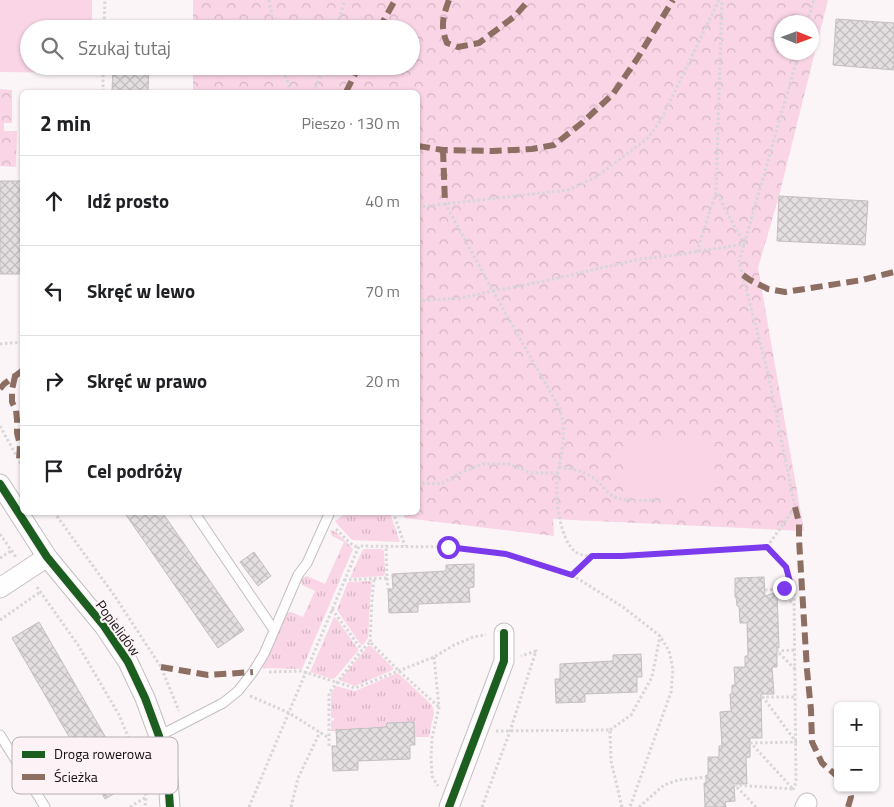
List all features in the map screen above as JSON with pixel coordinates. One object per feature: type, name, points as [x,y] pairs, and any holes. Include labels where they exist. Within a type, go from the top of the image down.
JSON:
[{"type":"street","name":"Popielidów","points":[[0,484],[47,557],[104,626],[128,662],[145,698],[159,736]]},
{"type":"street","points":[[0,588],[47,557]]},
{"type":"street","points":[[450,804],[504,661],[504,633]]},
{"type":"street","name":"Popielidów","points":[[169,794],[170,807]]},
{"type":"lane","points":[[196,515],[274,630]]},
{"type":"lane","points":[[159,736],[223,703],[238,691],[259,663],[298,575],[306,563],[328,516]]},
{"type":"lane","points":[[0,735],[12,755]]},
{"type":"lane","points":[[36,794],[44,807]]},
{"type":"path","points":[[104,20],[105,0]]},
{"type":"path","points":[[269,0],[272,20]]},
{"type":"path","points":[[339,20],[345,0]]},
{"type":"path","points":[[698,252],[716,192],[721,0]]},
{"type":"path","points":[[420,207],[568,190],[596,177],[648,138],[661,120],[721,0]]},
{"type":"path","points":[[810,15],[814,0]]},
{"type":"path","points":[[767,547],[795,507],[768,373],[739,262],[797,60]]},
{"type":"path","points":[[103,75],[103,90]]},
{"type":"path","points":[[285,75],[290,90]]},
{"type":"path","points":[[314,90],[320,75]]},
{"type":"path","points":[[716,192],[744,244]]},
{"type":"path","points":[[445,203],[560,409],[564,423],[564,439],[556,485],[558,513],[566,541],[577,553],[592,556],[622,556],[767,547]]},
{"type":"path","points":[[420,301],[461,298],[640,259],[744,244]]},
{"type":"path","points":[[0,344],[20,342]]},
{"type":"path","points":[[0,426],[20,462]]},
{"type":"path","points":[[420,483],[440,484],[460,473],[483,464],[509,464],[531,473],[557,473]]},
{"type":"path","points":[[559,467],[587,474],[616,498],[661,500]]},
{"type":"path","points":[[56,515],[114,595],[161,667],[183,723]]},
{"type":"path","points":[[394,515],[405,546]]},
{"type":"path","points":[[328,516],[350,543],[358,548]]},
{"type":"path","points":[[0,534],[78,645],[118,715],[128,737]]},
{"type":"path","points":[[249,807],[359,546],[405,546],[448,547],[506,554],[572,575],[623,607],[660,636],[668,651],[673,669],[671,692],[630,807]]},
{"type":"path","points":[[386,546],[388,589]]},
{"type":"path","points":[[767,547],[786,567],[794,594],[796,782],[793,789]]},
{"type":"path","points":[[0,558],[11,551]]},
{"type":"path","points":[[572,575],[592,556]]},
{"type":"path","points":[[344,580],[387,578]]},
{"type":"path","points":[[329,746],[328,693],[370,642],[374,579]]},
{"type":"path","points":[[765,590],[784,588],[790,582]]},
{"type":"path","points":[[779,589],[794,606]]},
{"type":"path","points":[[0,620],[40,592]]},
{"type":"path","points":[[332,609],[362,650]]},
{"type":"path","points":[[268,672],[301,671],[355,688],[434,657],[454,645],[473,637],[504,633]]},
{"type":"path","points":[[478,731],[610,730],[631,714],[652,677],[660,636]]},
{"type":"path","points":[[370,642],[438,707]]},
{"type":"path","points":[[795,650],[777,651],[795,670]]},
{"type":"path","points":[[482,807],[536,652],[504,661]]},
{"type":"path","points":[[434,657],[438,707],[432,738],[432,776],[450,804]]},
{"type":"path","points":[[244,693],[289,713],[329,738]]},
{"type":"path","points":[[795,697],[763,697],[796,742]]},
{"type":"path","points":[[610,730],[611,761],[622,807]]},
{"type":"path","points":[[291,807],[298,778],[320,732]]},
{"type":"path","points":[[796,742],[751,743],[793,789],[795,794],[808,799],[806,805]]},
{"type":"path","points":[[639,807],[664,785],[678,780],[706,777]]},
{"type":"path","points":[[756,807],[735,785],[793,789]]},
{"type":"path","points":[[145,794],[145,807]]},
{"type":"path","points":[[130,807],[146,797]]},
{"type":"green space","points":[[0,0],[92,0],[92,20],[20,20],[20,72],[0,72]]},
{"type":"green space","points":[[193,0],[828,0],[819,36],[819,15],[774,15],[774,60],[813,60],[779,196],[758,268],[804,531],[553,519],[554,536],[405,518],[403,515],[420,515],[420,90],[193,90],[193,75],[420,75],[420,20],[193,20]]},
{"type":"green space","points":[[0,89],[12,90],[12,123],[4,123],[4,131],[17,131],[16,167],[0,166]]},
{"type":"green space","points":[[625,440],[713,441],[712,494],[624,493]]},
{"type":"green space","points":[[343,515],[391,515],[400,542],[352,540],[335,521]]},
{"type":"green space","points":[[331,530],[336,532],[353,549],[302,669],[261,668],[287,613],[291,612],[303,617],[315,591],[302,585],[302,578],[307,576],[325,584],[344,542],[332,536]]},
{"type":"green space","points":[[364,549],[382,549],[384,551],[385,574],[383,576],[350,578]]},
{"type":"green space","points":[[370,581],[372,583],[368,638],[361,645],[337,610],[348,582]]},
{"type":"green space","points":[[334,617],[358,651],[333,679],[310,672]]},
{"type":"green space","points":[[368,646],[371,646],[393,670],[355,686],[341,681],[340,680]]},
{"type":"green space","points":[[397,673],[432,705],[434,712],[429,737],[415,737],[414,722],[387,723],[386,730],[372,730],[372,727],[331,731],[331,721],[334,718],[331,718],[331,693],[336,686],[355,691]]},
{"type":"building","points":[[836,19],[894,23],[894,70],[833,65]]},
{"type":"building","points":[[113,75],[149,75],[148,90],[112,90]]},
{"type":"building","points":[[0,181],[20,181],[20,274],[0,274]]},
{"type":"building","points":[[779,196],[868,201],[865,245],[777,241]]},
{"type":"building","points":[[126,515],[164,515],[244,630],[218,648]]},
{"type":"building","points":[[254,552],[271,576],[258,586],[240,562]]},
{"type":"building","points":[[474,564],[474,587],[469,588],[470,602],[418,604],[418,612],[389,613],[388,589],[393,589],[392,574],[446,571],[446,565]]},
{"type":"building","points":[[764,577],[765,596],[777,592],[779,648],[777,648],[777,667],[772,667],[774,694],[761,694],[762,738],[750,738],[750,757],[746,758],[747,784],[734,784],[735,801],[725,802],[726,807],[705,807],[704,783],[706,783],[706,775],[708,775],[708,757],[719,757],[719,746],[722,746],[720,712],[731,711],[730,694],[732,694],[732,685],[735,685],[734,667],[745,667],[745,656],[748,656],[747,623],[740,623],[739,606],[737,606],[735,597],[735,578]]},
{"type":"building","points":[[39,622],[105,737],[69,737],[12,638]]},
{"type":"building","points":[[641,654],[642,677],[637,677],[637,692],[585,694],[585,702],[556,703],[555,679],[560,679],[560,664],[613,661],[613,655]]},
{"type":"building","points":[[414,722],[415,745],[410,745],[410,759],[358,761],[358,770],[333,771],[332,746],[337,746],[336,730],[386,727],[387,723]]},
{"type":"building","points":[[102,794],[113,794],[105,799]]},
{"type":"marked path","points":[[384,20],[395,0]]},
{"type":"marked path","points":[[449,0],[443,27],[447,43],[458,47],[479,43],[515,16],[529,0]]},
{"type":"marked path","points":[[420,146],[443,150],[493,151],[532,149],[554,145],[583,122],[613,94],[673,0]]},
{"type":"marked path","points":[[347,90],[354,75]]},
{"type":"marked path","points":[[443,150],[445,203]]},
{"type":"marked path","points":[[743,275],[768,289],[785,292],[862,280],[894,272]]},
{"type":"marked path","points":[[0,389],[20,372]]},
{"type":"marked path","points":[[15,376],[12,402],[16,410],[17,433],[20,445],[19,460]]},
{"type":"marked path","points":[[795,507],[799,523],[812,742],[822,763],[834,774]]},
{"type":"marked path","points":[[161,667],[208,675],[253,672]]},
{"type":"marked path","points":[[848,807],[851,797],[850,792]]},
{"type":"cycle path","points":[[0,484],[47,557],[104,626],[128,662],[145,698],[159,737]]},
{"type":"cycle path","points":[[449,807],[504,661],[504,633]]},
{"type":"cycle path","points":[[169,794],[170,807]]},
{"type":"route","points":[[448,547],[506,554],[572,575],[592,556],[622,556],[767,547],[786,567],[790,582],[784,588]]}]
